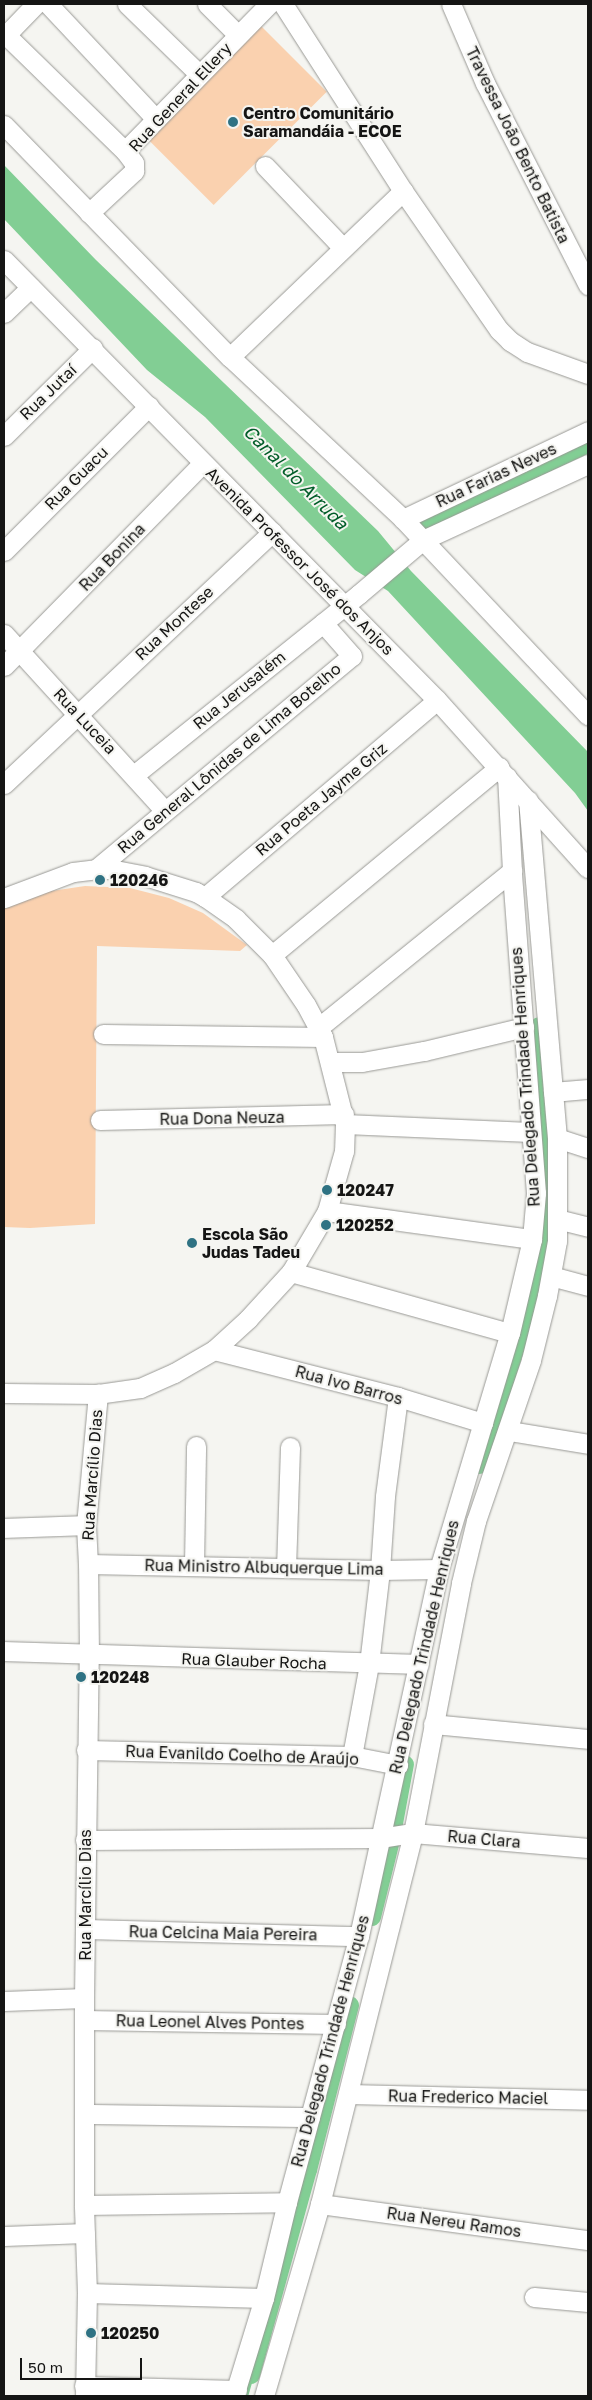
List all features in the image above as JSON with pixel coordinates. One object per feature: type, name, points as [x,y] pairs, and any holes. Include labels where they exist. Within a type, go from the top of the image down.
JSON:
[{"type":"street","points":[[36,4],[5,36],[125,151]]},
{"type":"street","points":[[48,4],[155,118]]},
{"type":"street","points":[[127,4],[199,74]]},
{"type":"street","points":[[207,4],[238,35]]},
{"type":"street","name":"Rua General Ellery","points":[[89,213],[134,171],[134,163],[125,151],[155,118],[269,4]]},
{"type":"street","points":[[282,4],[403,191],[486,312],[510,341],[527,352],[588,374]]},
{"type":"street","name":"Travessa João Bento Batista","points":[[451,4],[485,82],[588,285]]},
{"type":"street","points":[[4,125],[230,356],[403,519],[416,545],[588,716]]},
{"type":"street","points":[[265,166],[343,248]]},
{"type":"street","points":[[230,356],[403,191]]},
{"type":"street","name":"Avenida Professor José dos Anjos","points":[[4,260],[93,348],[203,463],[437,700],[588,868]]},
{"type":"street","points":[[4,313],[31,287]]},
{"type":"street","name":"Rua Jutaí","points":[[4,436],[93,348]]},
{"type":"street","name":"Rua Guacu","points":[[4,551],[149,406]]},
{"type":"street","name":"Rua Farias Neves","points":[[403,519],[588,432]]},
{"type":"street","name":"Rua Bonina","points":[[4,666],[203,463]]},
{"type":"street","name":"Rua Farias Neves","points":[[359,594],[416,545],[588,464]]},
{"type":"street","name":"Rua Montese","points":[[4,784],[76,714],[272,532]]},
{"type":"street","name":"Rua Jerusalém","points":[[134,775],[359,594]]},
{"type":"street","name":"Rua General Lônidas de Lima Botelho","points":[[96,869],[164,810],[352,656],[323,623]]},
{"type":"street","name":"Rua Luceia","points":[[4,634],[164,810]]},
{"type":"street","name":"Rua Poeta Jayme Griz","points":[[206,897],[437,700]]},
{"type":"street","points":[[272,955],[503,772]]},
{"type":"street","name":"Rua Delegado Trindade Henriques","points":[[268,2396],[348,2094],[396,1835],[398,1765],[439,1569],[510,1333],[532,1239],[536,1193],[503,772]]},
{"type":"street","name":"Rua Delegado Trindade Henriques","points":[[85,2391],[236,2393],[264,2298],[287,2202],[360,1936],[396,1835],[432,1724],[461,1583],[476,1521],[532,1360],[557,1241],[557,1138],[528,800]]},
{"type":"street","points":[[4,898],[73,872],[96,869],[110,869],[145,876],[206,897],[236,919],[272,955],[306,1005],[320,1033],[331,1062],[345,1119],[344,1151],[328,1211],[292,1272],[248,1319],[214,1350],[140,1388],[98,1394],[4,1394]]},
{"type":"street","points":[[103,1034],[320,1033],[512,871]]},
{"type":"street","points":[[331,1062],[362,1062],[416,1053],[524,1027]]},
{"type":"street","points":[[553,1092],[588,1089]]},
{"type":"street","name":"Rua Dona Neuza","points":[[100,1120],[345,1119],[530,1132]]},
{"type":"street","points":[[557,1138],[588,1148]]},
{"type":"street","points":[[328,1211],[532,1239]]},
{"type":"street","points":[[557,1219],[588,1227]]},
{"type":"street","points":[[292,1272],[510,1333]]},
{"type":"street","points":[[551,1276],[588,1286]]},
{"type":"street","name":"Rua Ivo Barros","points":[[214,1350],[398,1397],[483,1423]]},
{"type":"street","name":"Rua Marcílio Dias","points":[[85,2391],[87,2294],[84,2205],[84,1998],[86,1750],[89,1656],[86,1525],[98,1394]]},
{"type":"street","points":[[352,1756],[369,1664],[380,1570],[385,1496],[398,1397]]},
{"type":"street","points":[[509,1430],[588,1444]]},
{"type":"street","points":[[194,1565],[196,1446]]},
{"type":"street","points":[[286,1568],[290,1447]]},
{"type":"street","points":[[4,1528],[86,1525]]},
{"type":"street","name":"Rua Ministro Albuquerque Lima","points":[[88,1564],[380,1570],[439,1569]]},
{"type":"street","name":"Rua Glauber Rocha","points":[[4,1652],[89,1656],[419,1664]]},
{"type":"street","points":[[432,1724],[588,1739]]},
{"type":"street","name":"Rua Evanildo Coelho de Araújo","points":[[86,1750],[352,1756],[398,1765]]},
{"type":"street","name":"Rua Clara","points":[[85,1840],[396,1835],[588,1848]]},
{"type":"street","name":"Rua Celcina Maia Pereira","points":[[86,1929],[360,1936]]},
{"type":"street","points":[[4,2001],[84,1998]]},
{"type":"street","name":"Rua Leonel Alves Pontes","points":[[84,2020],[336,2024]]},
{"type":"street","name":"Rua Frederico Maciel","points":[[348,2094],[588,2100]]},
{"type":"street","points":[[84,2114],[310,2116]]},
{"type":"street","points":[[84,2205],[287,2202]]},
{"type":"street","name":"Rua Nereu Ramos","points":[[320,2204],[588,2240]]},
{"type":"street","points":[[4,2236],[85,2233]]},
{"type":"street","points":[[87,2294],[264,2298]]},
{"type":"street","points":[[534,2297],[588,2302]]},
{"type":"shaded area","points":[[261,26],[327,92],[214,205],[148,139]]},
{"type":"shaded area","points":[[85,886],[130,888],[169,898],[203,913],[247,945],[240,951],[97,946],[95,1224],[30,1228],[4,1227],[4,905],[38,893]]},
{"type":"water","name":"Canal do Arruda","points":[[4,165],[96,260],[378,531],[411,571],[588,752],[588,811],[575,793],[388,591],[355,570],[205,417],[147,370],[4,219]]},
{"type":"waterway","points":[[427,520],[588,444]]},
{"type":"waterway","points":[[479,1465],[533,1293],[545,1226],[545,1137],[539,1026]]},
{"type":"waterway","points":[[372,1917],[391,1840],[405,1764]]},
{"type":"waterway","points":[[251,2375],[308,2170],[350,2005]]},
{"type":"waterway","points":[[245,2396],[251,2375]]},
{"type":"place","name":"Centro Comunitário Saramandáia - ECOE","points":[[233,122]]},
{"type":"place","name":"120246","points":[[100,880]]},
{"type":"place","name":"120247","points":[[327,1190]]},
{"type":"place","name":"120252","points":[[326,1225]]},
{"type":"place","name":"Escola São Judas Tadeu","points":[[192,1243]]},
{"type":"place","name":"120248","points":[[81,1677]]},
{"type":"place","name":"120250","points":[[91,2333]]}]
